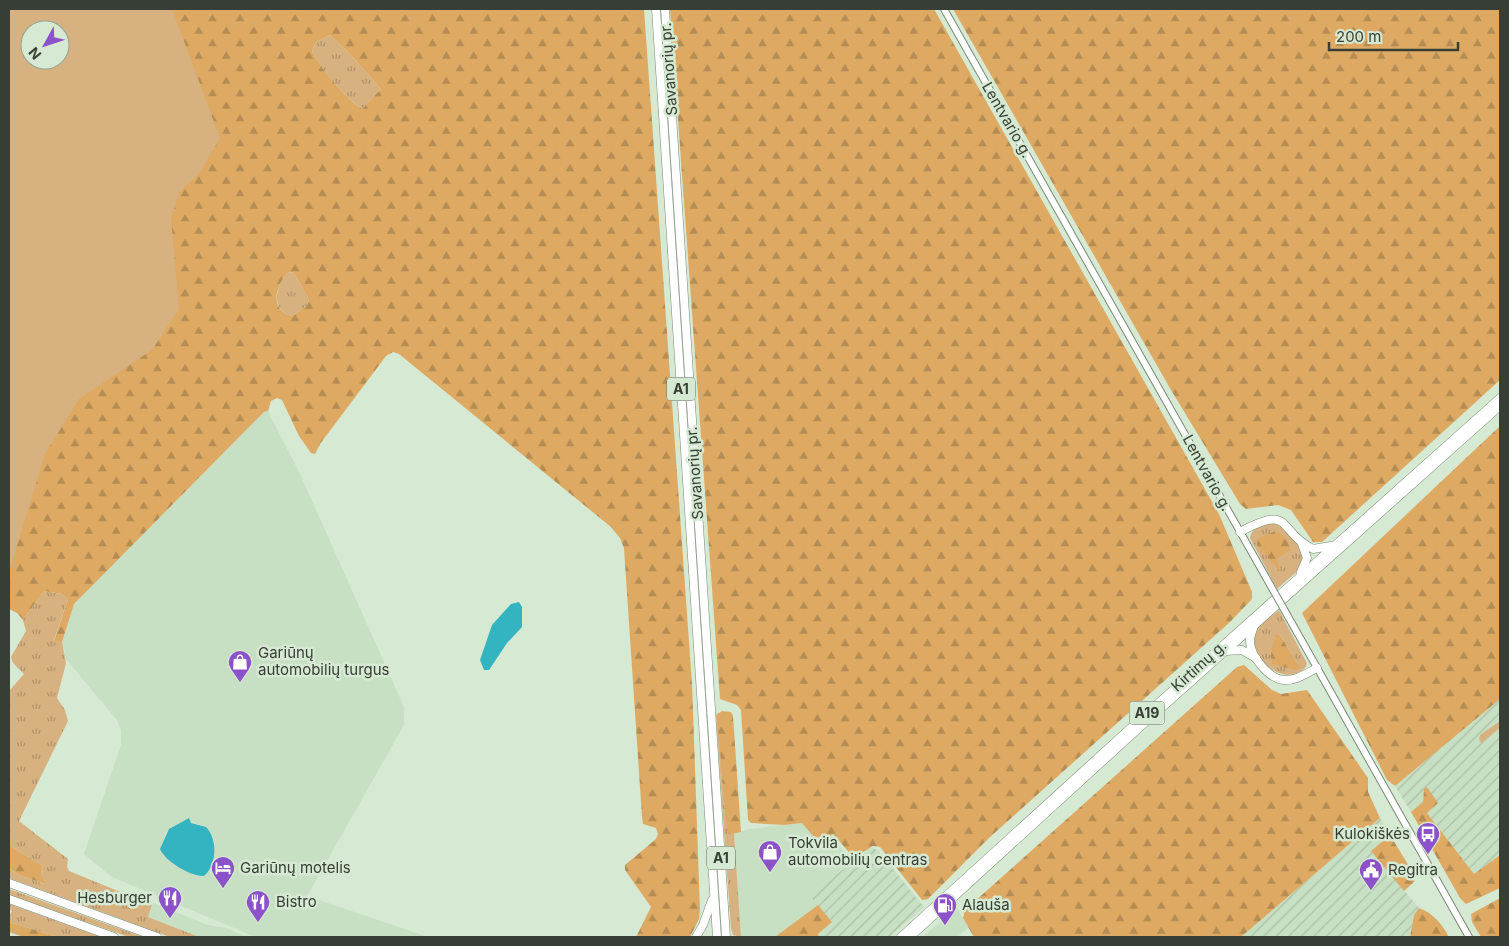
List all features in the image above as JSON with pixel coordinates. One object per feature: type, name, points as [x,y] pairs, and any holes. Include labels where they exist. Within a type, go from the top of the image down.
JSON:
[{"type":"highway","name":"Savanorių pr.","points":[[656,9],[716,937]]},
{"type":"highway","name":"Savanorių pr.","points":[[665,9],[726,937]]},
{"type":"highway","name":"Kirtimų g.","points":[[901,937],[1500,398]]},
{"type":"highway","name":"Kirtimų g.","points":[[910,937],[1255,624],[1500,406]]},
{"type":"highway","points":[[1240,532],[1262,521],[1272,519],[1282,521],[1308,546],[1317,549],[1336,545]]},
{"type":"highway","points":[[1296,580],[1305,566],[1307,558],[1299,538]]},
{"type":"highway","points":[[1255,624],[1250,643],[1256,658]]},
{"type":"highway","points":[[1225,651],[1242,650],[1256,658],[1272,676],[1283,680],[1291,680],[1317,668]]},
{"type":"highway","points":[[9,883],[157,937]]},
{"type":"highway","points":[[696,937],[706,918],[714,894]]},
{"type":"highway","points":[[9,899],[114,937]]},
{"type":"highway","points":[[725,924],[734,937]]},
{"type":"highway","points":[[918,937],[920,928]]},
{"type":"main road","name":"Lentvario g.","points":[[944,9],[1469,937]]},
{"type":"shaded area","name":"Gariūnų automobilių turgus","points":[[268,411],[300,474],[404,707],[404,725],[307,896],[428,937],[256,937],[112,877],[84,854],[121,745],[121,730],[117,720],[66,659],[62,642],[74,604],[264,412]],"holes":[[[189,818],[190,822],[198,824],[211,832],[215,842],[209,870],[201,876],[194,875],[163,855],[165,834],[172,827]]]},
{"type":"shaded area","points":[[1500,699],[1500,855],[1474,874],[1427,813],[1424,790],[1423,802],[1411,812],[1395,786]]},
{"type":"shaded area","points":[[1380,818],[1390,835],[1371,851],[1419,908],[1414,915],[1410,937],[1241,937]]},
{"type":"shaded area","points":[[802,823],[820,843],[831,836],[852,861],[810,895],[818,905],[775,937],[741,937],[734,833],[750,829]]},
{"type":"shaded area","points":[[871,848],[878,850],[924,907],[889,937],[819,937],[817,935],[832,922],[809,895]]},
{"type":"shaded area","points":[[153,903],[208,925],[226,928],[246,937],[199,937],[148,917]]},
{"type":"shaded area","points":[[957,908],[968,928],[957,937],[928,937],[925,935]]},
{"type":"green space","points":[[9,9],[644,9],[692,684],[700,910],[699,919],[690,937],[636,937],[651,907],[625,870],[625,865],[656,839],[658,834],[656,828],[643,824],[642,817],[624,548],[620,538],[611,527],[399,354],[393,352],[386,356],[320,444],[315,454],[311,453],[299,436],[282,400],[277,398],[271,401],[268,411],[264,412],[74,604],[62,642],[54,641],[68,599],[62,594],[44,591],[23,620],[17,613],[9,609]],"holes":[[[330,35],[381,89],[362,109],[334,83],[312,51],[316,42]],[[289,272],[294,273],[309,300],[307,306],[292,316],[285,313],[277,303],[280,284]]]},
{"type":"green space","points":[[9,9],[172,9],[220,138],[198,175],[180,191],[171,218],[179,309],[152,350],[79,399],[45,454],[9,572]]},
{"type":"green space","points":[[670,9],[934,9],[1219,514],[1252,592],[1252,599],[1230,622],[990,837],[928,899],[922,900],[880,847],[873,846],[854,858],[833,834],[820,844],[802,823],[784,825],[751,823],[748,820],[741,710],[737,705],[720,699]]},
{"type":"green space","points":[[953,9],[1500,9],[1500,380],[1322,542],[1313,542],[1291,510],[1278,505],[1246,509],[1240,504],[1171,390]]},
{"type":"green space","points":[[330,35],[381,89],[362,109],[334,83],[312,51],[316,42]]},
{"type":"green space","points":[[289,272],[294,273],[309,300],[307,306],[292,316],[280,308],[277,296],[284,277]]},
{"type":"green space","points":[[1500,426],[1500,699],[1395,786],[1387,780],[1302,613]]},
{"type":"green space","points":[[1275,523],[1284,528],[1304,552],[1301,568],[1277,589],[1250,538],[1256,528]]},
{"type":"green space","points":[[1276,531],[1286,538],[1290,547],[1289,551],[1278,558],[1277,562],[1281,570],[1279,571],[1257,545],[1258,538]]},
{"type":"green space","points":[[44,591],[62,594],[68,599],[54,640],[62,642],[66,663],[57,698],[65,710],[68,721],[19,821],[68,859],[67,867],[69,871],[152,905],[148,917],[199,937],[170,937],[9,878],[9,868],[21,876],[44,884],[41,873],[43,866],[9,845],[9,691],[24,674],[13,663],[11,657],[26,631],[23,620]]},
{"type":"green space","points":[[1279,610],[1307,663],[1304,669],[1289,675],[1271,669],[1257,655],[1254,646],[1253,638],[1256,630]],"holes":[[[1279,634],[1298,664],[1298,668],[1271,652],[1275,645],[1274,638]]]},
{"type":"green space","points":[[1279,634],[1298,664],[1299,668],[1296,670],[1272,664],[1272,646],[1275,635]]},
{"type":"green space","points":[[1244,665],[1272,690],[1281,694],[1307,690],[1368,778],[1368,792],[1380,818],[1241,937],[974,937],[963,918],[965,910],[1237,667]]},
{"type":"green space","points":[[722,711],[731,712],[733,716],[741,832],[731,834],[727,831],[717,715]]},
{"type":"green space","points":[[719,712],[731,834],[734,833],[741,937],[733,935],[731,929],[716,715]]},
{"type":"green space","points":[[1500,721],[1500,728],[1481,743],[1480,735]]},
{"type":"green space","points":[[1427,787],[1438,803],[1427,813],[1474,874],[1500,855],[1500,888],[1466,904],[1460,898],[1411,812],[1423,802],[1424,789]]},
{"type":"green space","points":[[1390,835],[1415,876],[1414,882],[1404,891],[1371,851]]},
{"type":"green space","points":[[9,845],[43,866],[41,873],[45,884],[21,876],[9,868]]},
{"type":"green space","points":[[9,889],[143,937],[129,937],[9,895]]},
{"type":"green space","points":[[1500,898],[1500,937],[1481,937],[1472,922],[1471,914]]},
{"type":"green space","points":[[9,904],[101,937],[58,937],[9,922],[9,916],[12,911],[9,909]]},
{"type":"green space","points":[[818,905],[832,922],[818,934],[819,937],[775,937]]},
{"type":"green space","points":[[1419,908],[1437,920],[1449,937],[1410,937],[1414,915]]},
{"type":"green space","points":[[9,922],[58,937],[24,937],[9,932]]},
{"type":"water","points":[[519,602],[522,607],[522,627],[507,643],[489,670],[484,670],[480,660],[492,625],[511,604]]},
{"type":"water","points":[[189,818],[191,823],[206,827],[213,838],[214,859],[204,876],[192,874],[179,867],[167,858],[160,849],[169,829]]},
{"type":"place","name":"Gariūnų automobilių turgus","points":[[240,683]]},
{"type":"place","name":"Kulokiškės","points":[[1428,855]]},
{"type":"place","name":"Tokvila automobilių centras","points":[[770,873]]},
{"type":"place","name":"Gariūnų motelis","points":[[223,889]]},
{"type":"place","name":"Regitra","points":[[1371,891]]},
{"type":"place","name":"Hesburger","points":[[170,919]]},
{"type":"place","name":"Bistro","points":[[258,923]]},
{"type":"place","name":"Alauša","points":[[945,926]]}]
